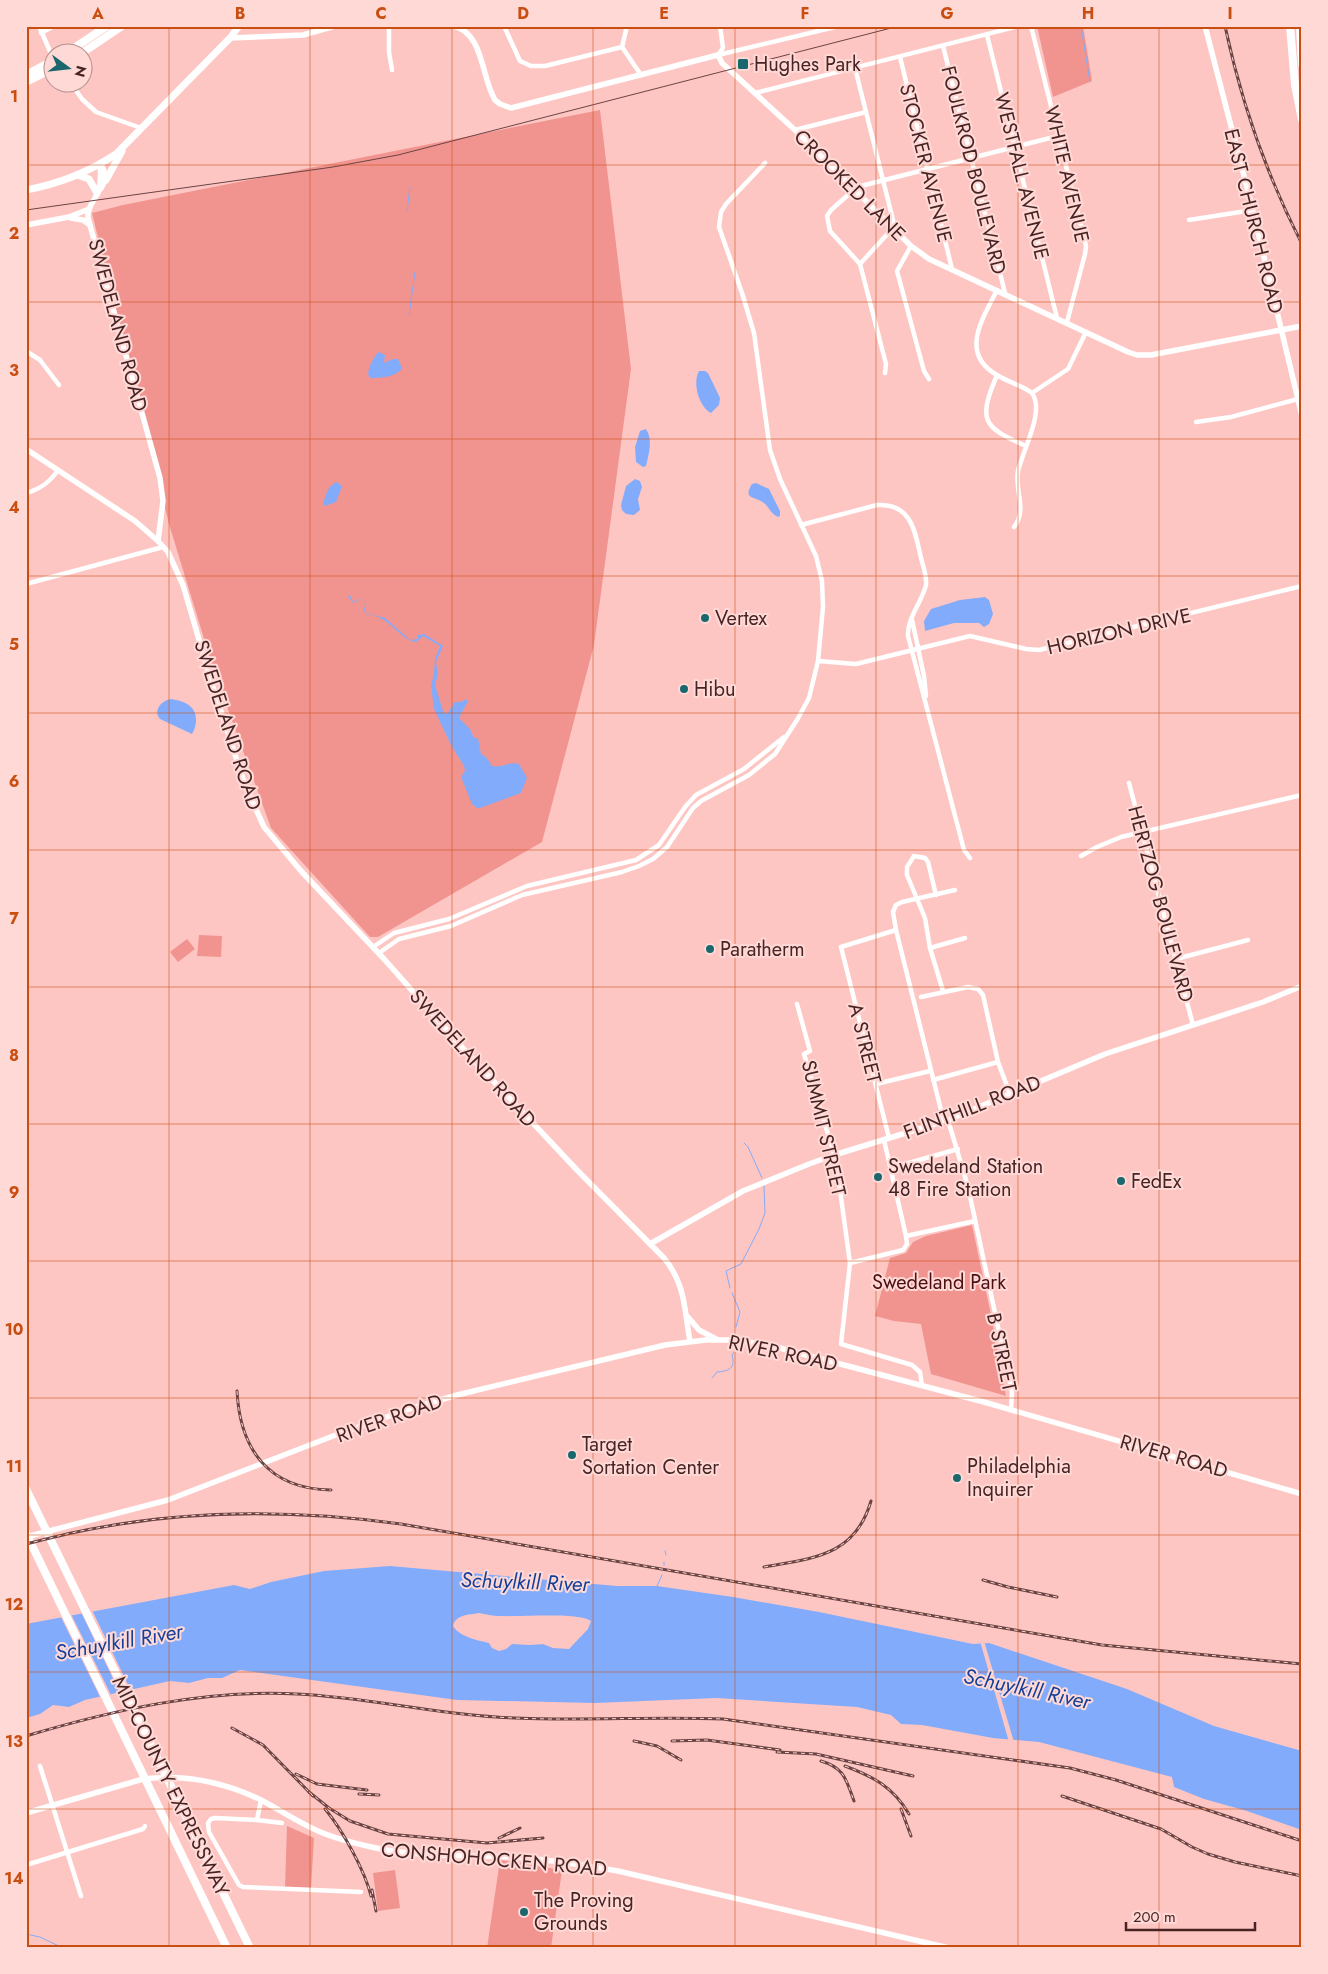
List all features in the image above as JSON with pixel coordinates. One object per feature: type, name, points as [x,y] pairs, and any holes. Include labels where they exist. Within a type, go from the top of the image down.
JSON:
[{"type":"highway","points":[[83,42],[107,26]]},
{"type":"highway","points":[[92,46],[122,26]]},
{"type":"highway","points":[[1290,26],[1294,85],[1302,120]]},
{"type":"highway","points":[[1300,26],[1302,64]]},
{"type":"highway","points":[[26,74],[42,66]]},
{"type":"highway","points":[[26,82],[42,69]]},
{"type":"highway","name":"MID-COUNTY EXPRESSWAY","points":[[26,1489],[250,1948]]},
{"type":"highway","name":"MID-COUNTY EXPRESSWAY","points":[[26,1533],[228,1948]]},
{"type":"main road","points":[[26,225],[70,217],[89,208],[97,193],[103,187],[125,146],[230,38],[239,26]]},
{"type":"main road","points":[[230,38],[303,35],[335,26]]},
{"type":"main road","points":[[454,26],[463,30],[472,38],[492,95],[500,104],[505,106],[518,107],[718,55]]},
{"type":"main road","name":"EAST CHURCH ROAD","points":[[1205,26],[1302,416]]},
{"type":"main road","name":"CROOKED LANE","points":[[718,55],[722,63],[795,130],[892,229],[929,259],[1068,322],[1126,352],[1144,356],[1302,326]]},
{"type":"main road","points":[[26,190],[77,175],[100,164],[125,146]]},
{"type":"main road","points":[[100,164],[105,171],[106,180]]},
{"type":"main road","points":[[97,193],[100,164]]},
{"type":"main road","points":[[77,175],[89,179],[97,193]]},
{"type":"main road","name":"SWEDELAND ROAD","points":[[89,208],[90,225],[160,478],[163,501],[158,540],[173,561],[183,585],[220,710],[248,794],[259,818],[271,837],[301,871],[373,947],[489,1076],[668,1264],[675,1275],[683,1295],[690,1341]]},
{"type":"main road","points":[[70,217],[83,220],[90,225]]},
{"type":"main road","points":[[26,449],[135,521],[158,540]]},
{"type":"main road","name":"FLINTHILL ROAD","points":[[650,1244],[744,1191],[834,1155],[946,1121],[1105,1054],[1264,1002],[1302,986]]},
{"type":"main road","points":[[687,1314],[696,1328],[718,1340]]},
{"type":"main road","name":"RIVER ROAD","points":[[26,1537],[180,1496],[333,1436],[422,1405],[494,1385],[665,1344],[718,1340],[766,1345],[922,1386],[1302,1494]]},
{"type":"main road","name":"CONSHOHOCKEN ROAD","points":[[26,1813],[134,1781],[158,1777],[198,1779],[222,1785],[261,1800],[318,1832],[353,1843],[393,1851],[514,1857],[618,1870],[949,1948]]},
{"type":"street","points":[[39,26],[44,42]]},
{"type":"street","points":[[41,33],[54,26]]},
{"type":"street","points":[[389,26],[389,52],[392,70]]},
{"type":"street","points":[[504,26],[520,61],[531,66],[545,66],[622,47]]},
{"type":"street","points":[[627,26],[622,47],[641,75]]},
{"type":"street","points":[[718,55],[723,48],[720,26]]},
{"type":"street","points":[[718,55],[839,26]]},
{"type":"street","points":[[755,93],[1019,26]]},
{"type":"street","name":"WHITE AVENUE","points":[[1031,26],[1086,250],[1068,322]]},
{"type":"street","name":"WESTFALL AVENUE","points":[[987,34],[1057,318]]},
{"type":"street","name":"FOULKROD BOULEVARD","points":[[943,46],[1005,293]]},
{"type":"street","name":"STOCKER AVENUE","points":[[900,57],[952,269]]},
{"type":"street","points":[[855,68],[894,224],[892,229],[860,264]]},
{"type":"street","points":[[77,92],[96,112],[141,128]]},
{"type":"street","points":[[795,130],[866,112]]},
{"type":"street","points":[[885,373],[886,364],[860,264],[830,231],[827,224],[827,216],[831,210],[853,190],[884,180],[1058,136]]},
{"type":"street","points":[[379,954],[400,939],[451,926],[522,895],[622,872],[646,863],[667,847],[693,808],[701,801],[756,770],[774,754],[789,733],[809,698],[818,661],[823,607],[822,581],[816,556],[780,479],[770,450],[754,333],[719,227],[721,212],[726,204],[765,163]]},
{"type":"street","points":[[1189,220],[1252,210]]},
{"type":"street","points":[[912,246],[897,270],[924,371],[929,379]]},
{"type":"street","points":[[997,290],[979,327],[976,341],[982,360],[988,369],[1032,393],[1036,400],[1036,412],[1017,477],[1020,513],[1014,527]]},
{"type":"street","points":[[1032,393],[1068,369],[1086,332]]},
{"type":"street","points":[[26,351],[40,360],[59,385]]},
{"type":"street","points":[[997,375],[986,402],[989,422],[1002,435],[1026,446]]},
{"type":"street","points":[[1196,422],[1231,417],[1298,399]]},
{"type":"street","points":[[26,493],[36,491],[46,485],[58,470]]},
{"type":"street","points":[[801,525],[877,505],[893,507],[903,512],[914,528],[926,581],[908,632],[964,850],[970,858]]},
{"type":"street","points":[[26,584],[163,547]]},
{"type":"street","name":"HORIZON DRIVE","points":[[818,661],[856,664],[970,636],[1031,650],[1043,650],[1302,586]]},
{"type":"street","points":[[912,619],[912,629],[919,649],[926,682],[926,706]]},
{"type":"street","points":[[373,947],[394,933],[449,919],[527,886],[636,860],[659,845],[684,807],[699,792],[744,769],[789,733]]},
{"type":"street","name":"HERTZOG BOULEVARD","points":[[1129,782],[1193,1025]]},
{"type":"street","points":[[1081,856],[1110,841],[1302,795]]},
{"type":"street","points":[[936,895],[928,862],[925,858],[914,856],[907,868],[907,875],[925,918],[930,948],[943,991]]},
{"type":"street","points":[[916,899],[955,890]]},
{"type":"street","name":"B STREET","points":[[916,899],[896,905],[893,912],[896,930],[930,1071],[946,1121],[958,1149],[1012,1392],[1011,1410]]},
{"type":"street","name":"A STREET","points":[[896,930],[841,947],[876,1084],[891,1168],[906,1236]]},
{"type":"street","points":[[930,948],[965,938]]},
{"type":"street","points":[[1176,959],[1248,940]]},
{"type":"street","points":[[921,997],[968,987],[978,988],[983,995],[998,1062],[1010,1094]]},
{"type":"street","name":"SUMMIT STREET","points":[[797,1004],[810,1051],[804,1054],[834,1155],[850,1263],[841,1344],[912,1365],[920,1372],[922,1386]]},
{"type":"street","points":[[933,1080],[998,1062]]},
{"type":"street","points":[[876,1084],[930,1071]]},
{"type":"street","points":[[891,1168],[958,1149]]},
{"type":"street","points":[[850,1263],[904,1250],[907,1244],[906,1236],[975,1221]]},
{"type":"street","points":[[40,1766],[80,1896]]},
{"type":"street","points":[[257,1820],[261,1800]]},
{"type":"street","points":[[282,1823],[215,1818],[209,1822],[208,1832],[235,1880],[243,1886],[361,1892]]},
{"type":"street","points":[[26,1866],[143,1829],[145,1826]]},
{"type":"green space","points":[[1037,26],[1083,26],[1092,81],[1053,97]]},
{"type":"green space","points":[[600,110],[631,369],[594,645],[542,842],[378,937],[370,937],[271,828],[213,668],[169,524],[92,213],[123,205]]},
{"type":"green space","points":[[199,935],[222,936],[221,957],[197,956]]},
{"type":"green space","points":[[187,939],[195,949],[178,962],[170,952]]},
{"type":"green space","name":"Swedeland Park","points":[[972,1225],[1006,1396],[931,1374],[921,1324],[894,1321],[875,1316],[890,1258],[906,1253],[913,1242],[926,1236]]},
{"type":"green space","points":[[287,1826],[314,1838],[311,1888],[285,1887]]},
{"type":"green space","name":"The Proving Grounds","points":[[500,1860],[562,1870],[551,1948],[487,1948]]},
{"type":"green space","points":[[395,1870],[400,1908],[378,1911],[373,1873]]},
{"type":"water","points":[[379,352],[385,355],[384,363],[398,359],[402,368],[400,371],[388,376],[370,378],[368,374],[370,365]]},
{"type":"water","points":[[699,371],[708,373],[720,398],[719,405],[711,413],[703,406],[698,394],[696,382]]},
{"type":"water","points":[[646,429],[650,447],[646,466],[643,467],[636,462],[635,447],[640,431]]},
{"type":"water","points":[[635,479],[640,481],[642,487],[638,499],[640,510],[634,515],[626,514],[622,510],[621,505],[626,486]]},
{"type":"water","points":[[337,482],[342,486],[336,502],[325,506],[323,504],[327,491]]},
{"type":"water","points":[[756,483],[769,489],[780,511],[780,516],[775,515],[764,503],[749,495],[749,489],[752,484]]},
{"type":"water","points":[[985,597],[989,600],[993,614],[989,624],[984,627],[979,623],[954,623],[925,631],[924,621],[931,609],[960,600]]},
{"type":"water","points":[[363,602],[366,605],[366,613],[385,618],[410,640],[382,619],[366,614],[364,610],[365,605]]},
{"type":"water","points":[[424,634],[443,646],[436,662],[438,674],[435,685],[443,711],[447,714],[455,702],[461,702],[466,699],[468,701],[459,718],[470,729],[474,738],[478,738],[481,754],[487,758],[492,766],[512,763],[519,764],[527,778],[521,793],[480,808],[472,804],[461,777],[465,771],[464,766],[451,745],[434,709],[431,686],[435,659],[440,646],[423,636],[416,642],[410,640],[418,639],[418,635]]},
{"type":"water","points":[[171,699],[181,701],[192,708],[196,716],[196,722],[192,734],[160,719],[158,716],[159,706]]},
{"type":"water","name":"Schuylkill River","points":[[390,1566],[617,1586],[657,1586],[819,1612],[973,1644],[989,1643],[1127,1689],[1214,1726],[1302,1751],[1302,1830],[1247,1811],[1204,1799],[1174,1787],[1172,1777],[1039,1742],[993,1738],[922,1725],[901,1724],[891,1715],[857,1707],[717,1698],[595,1703],[457,1700],[240,1670],[222,1678],[208,1678],[189,1683],[170,1681],[85,1700],[69,1707],[53,1705],[40,1714],[26,1718],[26,1624],[234,1585],[250,1589],[271,1582],[324,1571]],"holes":[[[479,1613],[499,1616],[548,1615],[584,1618],[591,1621],[588,1629],[569,1649],[553,1648],[543,1644],[512,1644],[506,1649],[499,1651],[492,1648],[489,1643],[460,1633],[453,1626],[460,1617]]]},
{"type":"pier","points":[[91,1608],[132,1693],[121,1695],[80,1610]]},
{"type":"pier","points":[[70,1612],[112,1697],[101,1699],[60,1615]]},
{"type":"pier","points":[[980,1641],[984,1641],[1014,1742],[1009,1742]]},
{"type":"waterway","points":[[1081,26],[1090,82]]},
{"type":"waterway","points":[[407,211],[410,187]]},
{"type":"waterway","points":[[409,315],[415,272]]},
{"type":"waterway","points":[[744,1143],[748,1147],[762,1178]]},
{"type":"waterway","points":[[730,1288],[726,1271],[741,1264],[765,1213],[764,1186]]},
{"type":"waterway","points":[[732,1293],[740,1312],[736,1327]]},
{"type":"waterway","points":[[712,1378],[717,1372],[728,1370],[732,1366],[732,1355],[734,1352]]},
{"type":"waterway","points":[[665,1551],[666,1555]]},
{"type":"waterway","points":[[657,1586],[662,1575]]},
{"type":"waterway","points":[[26,1934],[40,1937],[63,1948]]},
{"type":"tram line","points":[[26,210],[333,167],[398,155],[899,26]]},
{"type":"railway","points":[[1225,26],[1231,54],[1256,138],[1277,192],[1302,244]]},
{"type":"railway","points":[[237,1391],[239,1412],[244,1431],[251,1448],[262,1462],[274,1474],[290,1482],[309,1488],[331,1490]]},
{"type":"railway","points":[[764,1567],[816,1557],[843,1544],[855,1533],[864,1519],[871,1501]]},
{"type":"railway","points":[[26,1544],[88,1530],[173,1517],[286,1514],[363,1519],[1102,1645],[1302,1664]]},
{"type":"railway","points":[[983,1580],[1057,1597]]},
{"type":"railway","points":[[26,1736],[92,1718],[160,1703],[194,1698],[263,1693],[322,1696],[496,1717],[723,1719],[1070,1768],[1116,1780],[1302,1841]]},
{"type":"railway","points":[[232,1728],[263,1745],[313,1796]]},
{"type":"railway","points":[[672,1741],[707,1740],[780,1750]]},
{"type":"railway","points":[[634,1741],[657,1746],[681,1760]]},
{"type":"railway","points":[[777,1752],[816,1754],[913,1776]]},
{"type":"railway","points":[[821,1761],[840,1771],[844,1776],[854,1801]]},
{"type":"railway","points":[[845,1766],[865,1774],[882,1784],[896,1797],[909,1814]]},
{"type":"railway","points":[[296,1774],[317,1784],[367,1790]]},
{"type":"railway","points":[[309,1792],[329,1808],[350,1821],[388,1834],[487,1843],[543,1838]]},
{"type":"railway","points":[[359,1794],[379,1795]]},
{"type":"railway","points":[[1062,1796],[1161,1829],[1208,1854],[1235,1862],[1302,1876]]},
{"type":"railway","points":[[325,1809],[339,1828],[352,1851],[364,1875],[371,1896]]},
{"type":"railway","points":[[901,1809],[911,1836]]},
{"type":"railway","points":[[499,1838],[520,1828]]},
{"type":"railway","points":[[372,1890],[376,1911]]},
{"type":"place","name":"Hughes Park","points":[[743,64]]},
{"type":"place","name":"Vertex","points":[[705,618]]},
{"type":"place","name":"Hibu","points":[[684,689]]},
{"type":"place","name":"Paratherm","points":[[710,949]]},
{"type":"place","name":"Swedeland Station 48 Fire Station","points":[[878,1177]]},
{"type":"place","name":"FedEx","points":[[1121,1181]]},
{"type":"place","name":"Target Sortation Center","points":[[572,1455]]},
{"type":"place","name":"Philadelphia Inquirer","points":[[957,1478]]},
{"type":"place","name":"The Proving Grounds","points":[[524,1912]]}]
